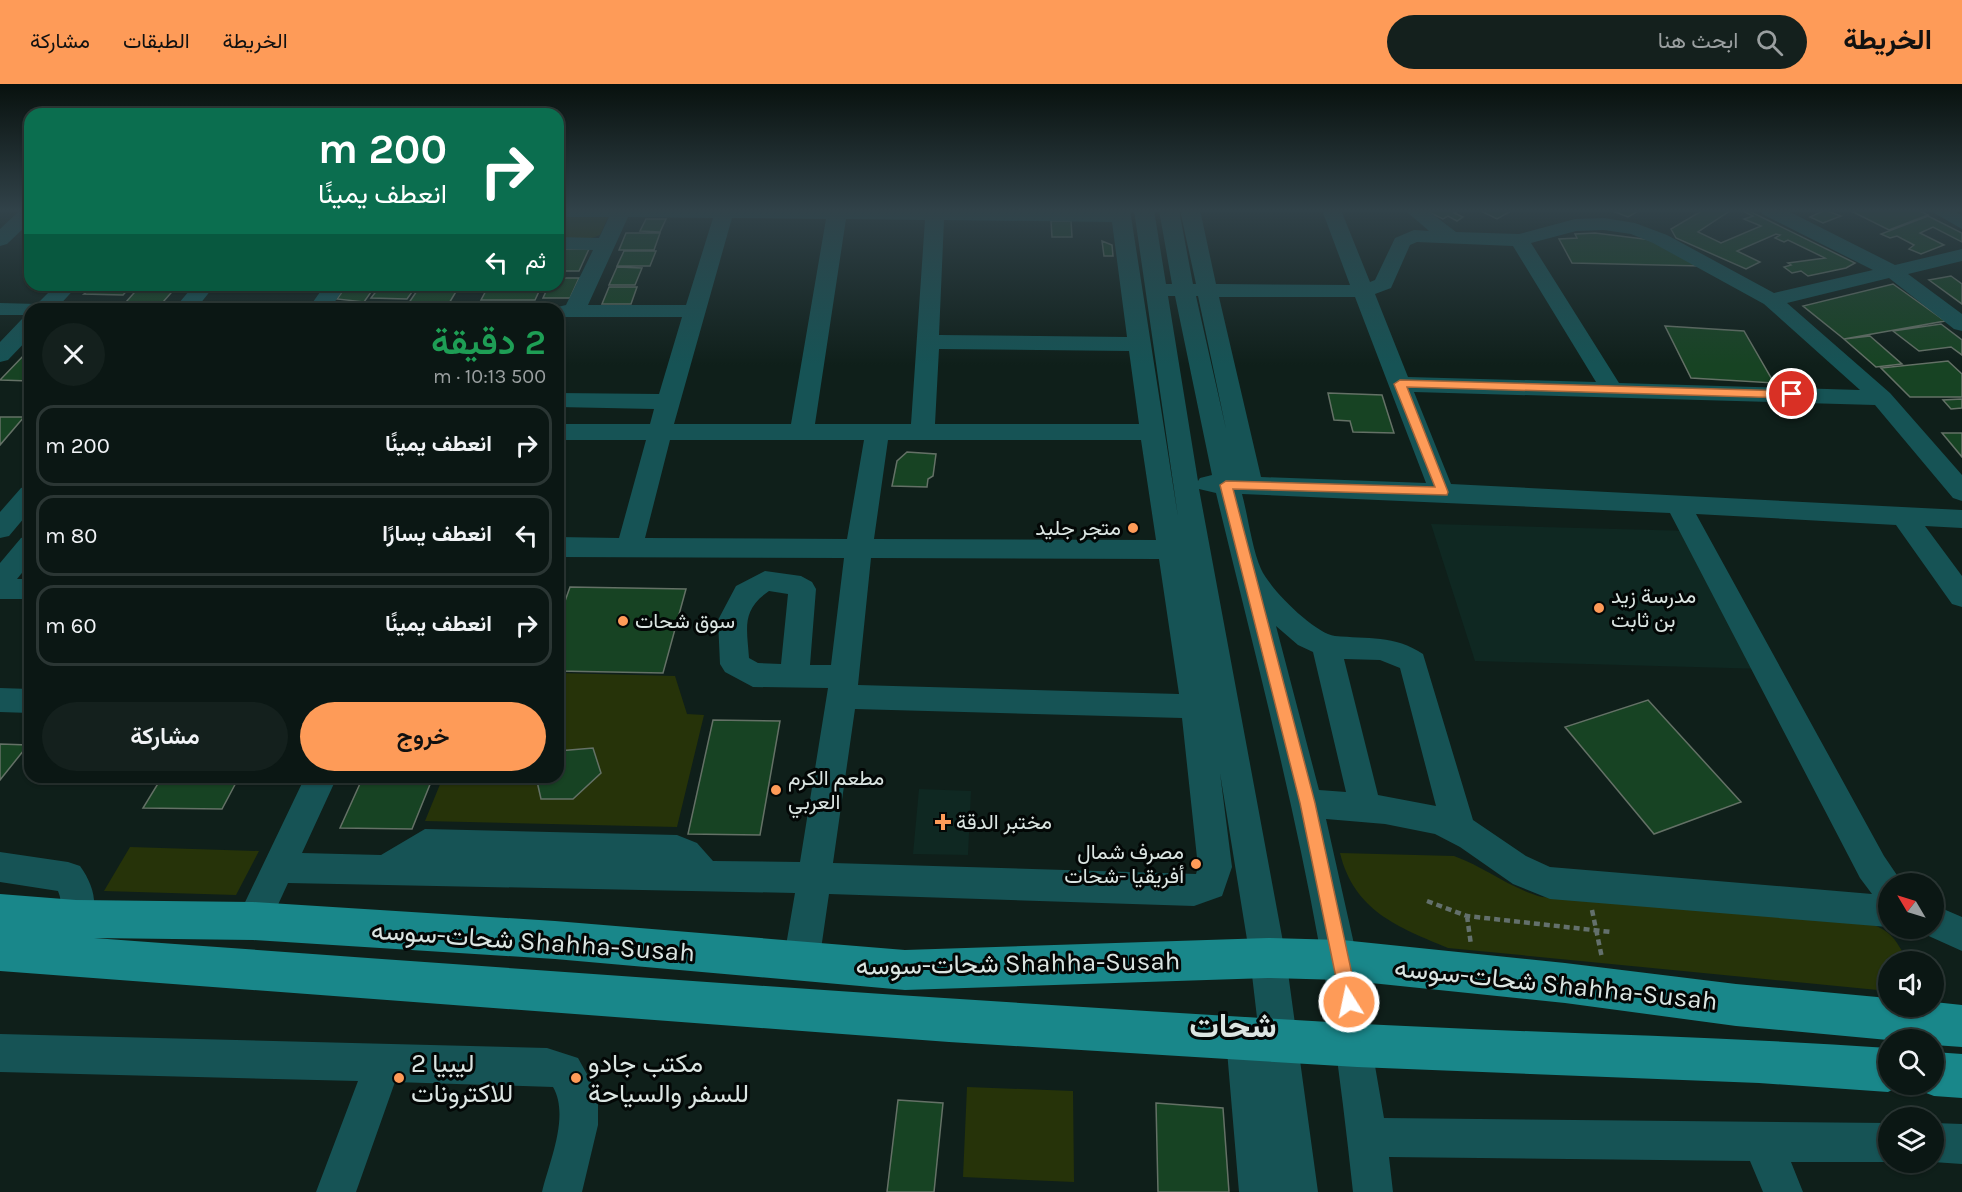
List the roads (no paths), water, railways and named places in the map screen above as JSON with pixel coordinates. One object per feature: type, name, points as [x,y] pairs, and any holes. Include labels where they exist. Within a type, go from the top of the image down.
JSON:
[{"type":"main road","name":"شحات-سوسه Shahha-Susah","points":[[0,913],[76,919],[253,921],[555,940],[801,963],[905,970],[1268,958],[1342,960],[1608,988],[1736,1005],[1962,1026]]},
{"type":"main road","points":[[0,951],[811,1012],[1357,1045],[1759,1061],[1878,1069]]},
{"type":"main road","points":[[1944,1075],[1962,1076]]},
{"type":"street","points":[[566,311],[595,262]]},
{"type":"street","points":[[630,546],[668,402],[709,262]]},
{"type":"street","points":[[802,431],[829,262]]},
{"type":"street","points":[[923,430],[932,262]]},
{"type":"street","points":[[1154,262],[1169,290],[1238,485],[1247,573],[1307,803],[1342,960],[1357,1045],[1373,1192]]},
{"type":"street","points":[[1169,262],[1169,290],[1186,484],[1183,550]]},
{"type":"street","points":[[1176,262],[1169,290],[1139,344],[1153,432],[1183,550],[1210,706],[1268,958],[1261,1039],[1259,1192]]},
{"type":"street","points":[[1352,262],[1442,492]]},
{"type":"street","points":[[1169,290],[1364,291],[1384,284],[1393,262]]},
{"type":"street","points":[[1532,262],[1611,388]]},
{"type":"street","points":[[1701,262],[1771,300],[1882,398],[1962,492]]},
{"type":"street","points":[[1874,262],[1893,272],[1962,324]]},
{"type":"street","points":[[1771,300],[1935,262]]},
{"type":"street","points":[[50,303],[62,291]]},
{"type":"street","points":[[190,303],[200,291]]},
{"type":"street","points":[[0,309],[24,309]]},
{"type":"street","points":[[566,311],[694,311]]},
{"type":"street","points":[[0,355],[24,330]]},
{"type":"street","points":[[928,342],[1139,344]]},
{"type":"street","points":[[1400,384],[1611,388],[1882,398]]},
{"type":"street","points":[[564,400],[668,402]]},
{"type":"street","points":[[564,432],[923,430],[1153,432]]},
{"type":"street","points":[[801,963],[844,687],[859,548],[877,431]]},
{"type":"street","points":[[1186,484],[1442,492],[1962,519]]},
{"type":"street","points":[[0,530],[24,501]]},
{"type":"street","points":[[1678,504],[1878,874]]},
{"type":"street","points":[[1904,517],[1962,597]]},
{"type":"street","points":[[0,543],[24,544]]},
{"type":"street","points":[[564,547],[1183,550]]},
{"type":"street","points":[[0,581],[24,551]]},
{"type":"street","points":[[1247,573],[1295,627],[1310,639],[1326,645],[1383,648],[1400,653],[1413,662],[1459,830]]},
{"type":"street","points":[[0,589],[24,589]]},
{"type":"street","points":[[1326,645],[1366,810]]},
{"type":"street","points":[[795,676],[844,687],[1210,706]]},
{"type":"street","points":[[0,700],[24,701]]},
{"type":"street","points":[[277,868],[815,878],[1203,889],[1210,885],[1215,867],[1210,706]]},
{"type":"street","points":[[253,921],[318,783]]},
{"type":"street","points":[[1307,803],[1418,815],[1459,830],[1508,865],[1535,879],[1587,887],[1878,910]]},
{"type":"street","points":[[0,867],[68,877],[77,888],[80,903],[76,919]]},
{"type":"street","points":[[1944,926],[1962,934]]},
{"type":"street","points":[[1261,1039],[1298,1192]]},
{"type":"street","points":[[0,1053],[547,1067],[565,1071],[579,1094],[578,1125],[562,1192]]},
{"type":"street","points":[[336,1192],[383,1064]]},
{"type":"street","points":[[1368,1137],[1878,1143]]},
{"type":"street","points":[[1762,1143],[1783,1192]]},
{"type":"street","points":[[1944,1143],[1962,1144]]},
{"type":"place","name":"متجر جليد","points":[[1133,528]]},
{"type":"place","name":"مدرسة زيد بن ثابت","points":[[1599,608]]},
{"type":"place","name":"سوق شحات","points":[[623,621]]},
{"type":"place","name":"مطعم الكرم العربي","points":[[776,790]]},
{"type":"place","name":"مختبر الدقة","points":[[943,822]]},
{"type":"place","name":"مصرف شمال أفريقيا -شحات","points":[[1196,864]]},
{"type":"place","name":"ليبيا 2 للاكترونات","points":[[399,1078]]},
{"type":"place","name":"مكتب جادو للسفر والسياحة","points":[[576,1078]]},
{"type":"district","name":"شحات","points":[[1233,1025]]}]
